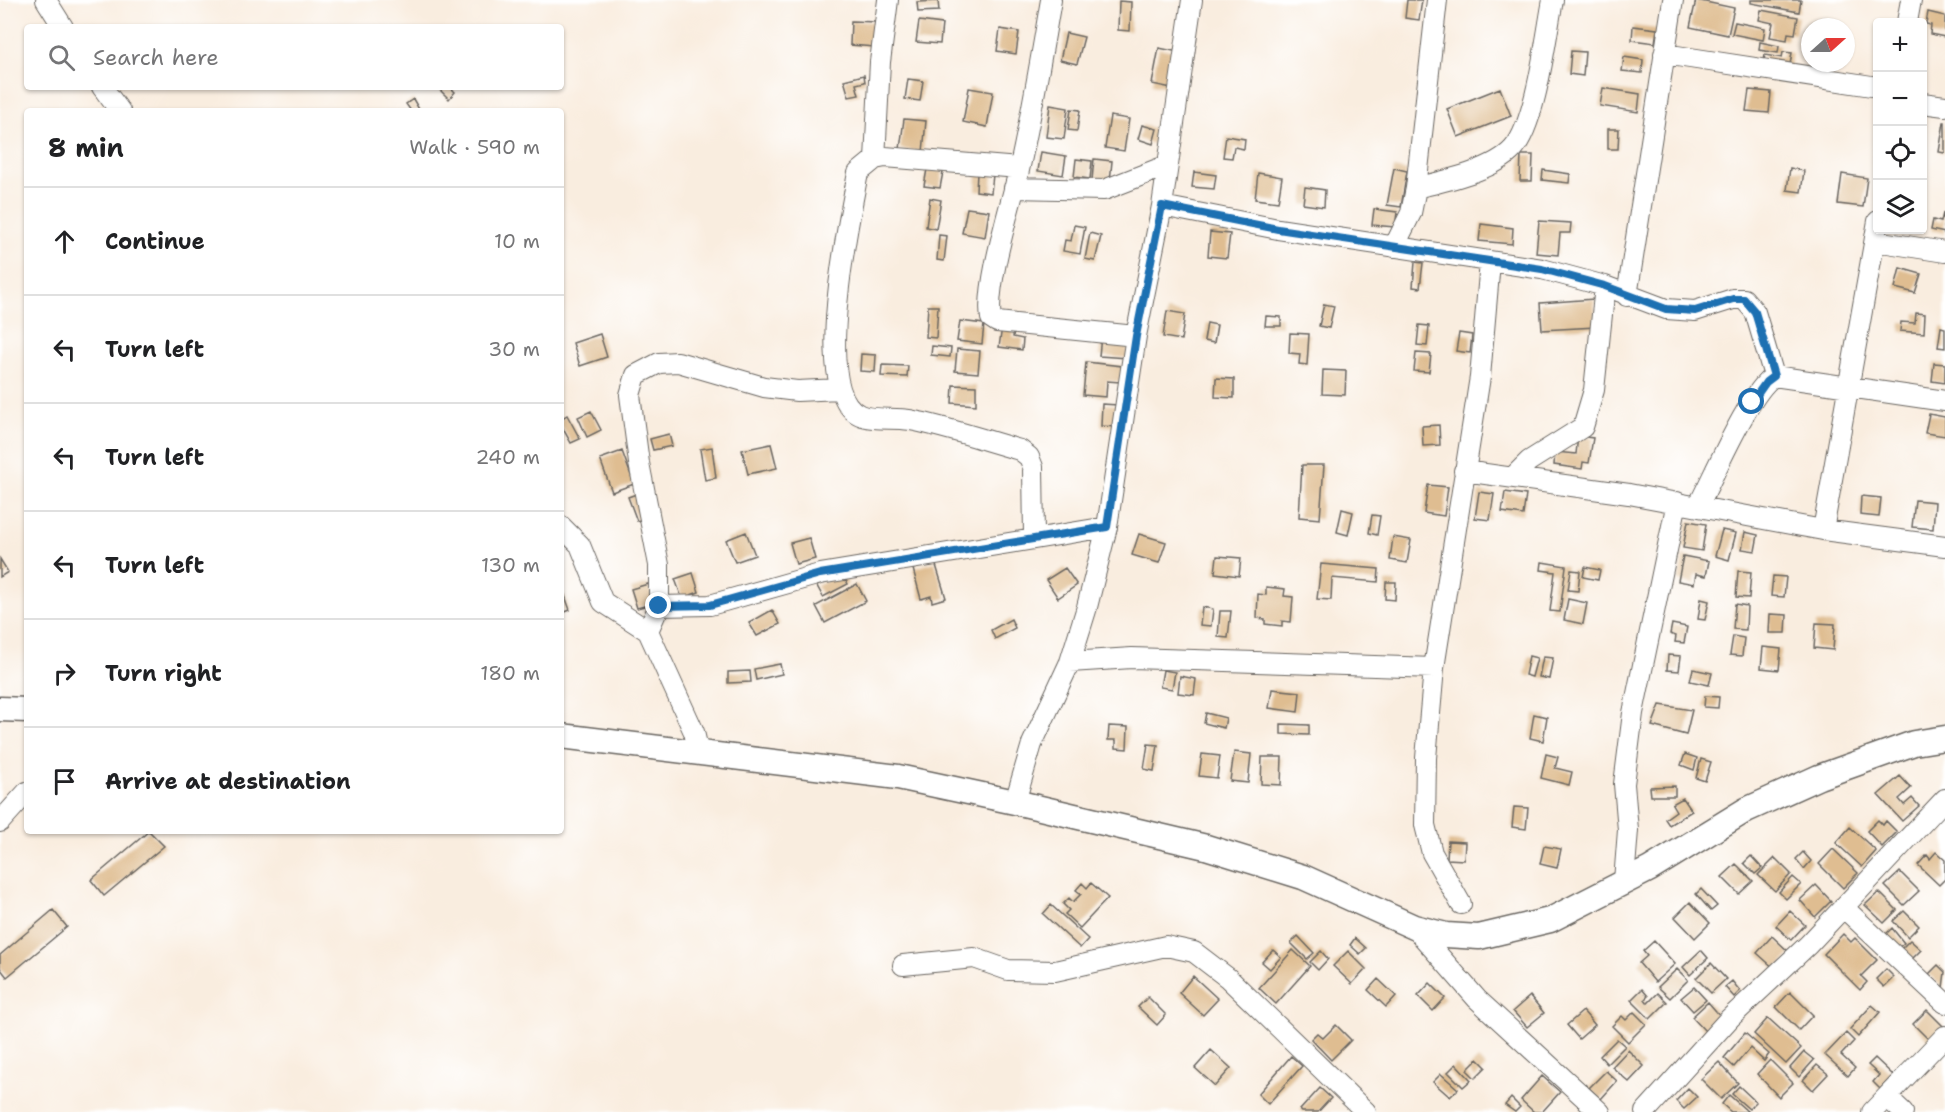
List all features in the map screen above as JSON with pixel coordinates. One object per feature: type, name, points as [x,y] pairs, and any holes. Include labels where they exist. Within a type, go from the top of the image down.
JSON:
[{"type":"main road","points":[[0,709],[24,710]]},
{"type":"main road","points":[[564,736],[898,777],[1015,802],[1206,847],[1303,877],[1414,927],[1446,935],[1479,937],[1550,920],[1650,869],[1746,810],[1819,777],[1914,743],[1945,738]]},
{"type":"street","points":[[45,0],[61,24]]},
{"type":"street","points":[[875,159],[880,62],[888,0]]},
{"type":"street","points":[[1051,0],[1019,168],[996,268],[989,308],[991,318],[998,322],[1136,336]]},
{"type":"street","points":[[1015,802],[1032,744],[1070,662],[1087,607],[1107,527],[1136,336],[1162,206],[1192,0]]},
{"type":"street","points":[[1394,247],[1411,213],[1416,188],[1437,0]]},
{"type":"street","points":[[1416,188],[1456,177],[1497,161],[1513,149],[1524,131],[1532,104],[1553,0]]},
{"type":"street","points":[[1627,296],[1648,174],[1673,0]]},
{"type":"street","points":[[1908,18],[1911,0]]},
{"type":"street","points":[[1664,54],[1873,86]]},
{"type":"street","points":[[104,90],[118,108]]},
{"type":"street","points":[[1927,104],[1945,106]]},
{"type":"street","points":[[1019,168],[885,157],[875,159],[858,173],[835,318],[836,369],[840,389],[847,405],[860,415],[909,420],[1020,450],[1029,457],[1033,467],[1034,537]]},
{"type":"street","points":[[1014,188],[1104,190],[1168,165]]},
{"type":"street","points":[[1162,206],[1278,229],[1542,269],[1605,286],[1666,309],[1695,311],[1733,299],[1744,299],[1755,312],[1774,376]]},
{"type":"street","points":[[1823,530],[1846,385],[1875,234]]},
{"type":"street","points":[[1886,234],[1945,252]]},
{"type":"street","points":[[1461,904],[1432,852],[1425,825],[1426,758],[1434,668],[1480,377],[1490,262]]},
{"type":"street","points":[[1513,477],[1529,461],[1583,427],[1594,390],[1605,286]]},
{"type":"street","points":[[648,631],[659,606],[659,565],[639,463],[630,395],[636,375],[659,363],[678,362],[764,387],[796,391],[840,389]]},
{"type":"street","points":[[1698,506],[1752,402],[1766,382],[1774,376],[1846,385],[1945,402]]},
{"type":"street","points":[[1464,471],[1677,502],[1823,530],[1945,546]]},
{"type":"street","points":[[1624,881],[1628,830],[1624,784],[1633,713],[1677,502]]},
{"type":"street","points":[[659,606],[710,605],[820,574],[981,549],[1034,537],[1107,527]]},
{"type":"street","points":[[564,529],[580,545],[603,602],[648,631],[694,732],[699,754]]},
{"type":"street","points":[[1070,662],[1132,658],[1434,668]]},
{"type":"street","points":[[0,822],[24,795]]},
{"type":"street","points":[[1645,1112],[1730,1018],[1808,945],[1945,799]]},
{"type":"street","points":[[1843,907],[1945,1003]]},
{"type":"street","points":[[1414,927],[1477,999],[1600,1112]]},
{"type":"street","points":[[903,965],[975,958],[1008,970],[1055,971],[1166,946],[1194,952],[1228,978],[1366,1112]]},
{"type":"street","points":[[1872,1112],[1945,1036]]},
{"type":"street","points":[[1887,1097],[1903,1112]]},
{"type":"building","points":[[1407,0],[1422,0],[1419,20],[1405,18]]},
{"type":"building","points":[[1696,0],[1734,8],[1728,35],[1690,27]]},
{"type":"building","points":[[1751,0],[1801,0],[1799,12],[1751,3]]},
{"type":"building","points":[[938,1],[939,11],[918,12],[917,2]]},
{"type":"building","points":[[1119,1],[1131,2],[1130,31],[1118,30]]},
{"type":"building","points":[[1761,10],[1798,17],[1795,34],[1788,33],[1787,40],[1770,37],[1773,23],[1759,20]]},
{"type":"building","points":[[1928,12],[1945,16],[1945,37],[1930,34],[1931,25],[1927,24]]},
{"type":"building","points":[[851,21],[876,22],[875,47],[850,45]]},
{"type":"building","points":[[919,21],[942,24],[940,44],[916,42]]},
{"type":"building","points":[[1735,22],[1765,28],[1763,40],[1732,34]]},
{"type":"building","points":[[1633,26],[1657,29],[1655,43],[1632,40]]},
{"type":"building","points":[[1000,29],[1019,32],[1016,54],[997,51]]},
{"type":"building","points":[[1066,33],[1084,37],[1077,64],[1060,60]]},
{"type":"building","points":[[1760,42],[1779,46],[1778,53],[1759,50]]},
{"type":"building","points":[[1159,48],[1179,52],[1172,88],[1152,84]]},
{"type":"building","points":[[1571,51],[1585,52],[1583,76],[1569,74]]},
{"type":"building","points":[[1783,52],[1792,53],[1789,70],[1763,66],[1765,55],[1782,58]]},
{"type":"building","points":[[1624,57],[1643,60],[1642,73],[1622,71]]},
{"type":"building","points":[[864,75],[865,82],[856,84],[859,95],[849,97],[844,80]]},
{"type":"building","points":[[908,79],[923,81],[920,101],[905,99]]},
{"type":"building","points":[[969,88],[993,92],[987,127],[963,122]]},
{"type":"building","points":[[1500,88],[1511,116],[1458,137],[1447,109]]},
{"type":"building","points":[[1603,88],[1640,94],[1638,112],[1600,106]]},
{"type":"building","points":[[440,90],[455,92],[449,99]]},
{"type":"building","points":[[1749,90],[1771,92],[1769,113],[1746,111]]},
{"type":"building","points":[[413,99],[418,108],[409,108],[406,104]]},
{"type":"building","points":[[1050,105],[1068,108],[1064,139],[1046,137]]},
{"type":"building","points":[[1071,109],[1080,110],[1077,131],[1068,130]]},
{"type":"building","points":[[1110,116],[1129,119],[1124,151],[1105,148]]},
{"type":"building","points":[[904,119],[926,121],[923,152],[900,149]]},
{"type":"building","points":[[1945,122],[1945,153],[1939,152]]},
{"type":"building","points":[[1142,125],[1157,129],[1153,144],[1138,139]]},
{"type":"building","points":[[1608,129],[1619,129],[1618,149],[1608,149]]},
{"type":"building","points":[[1226,136],[1245,139],[1244,149],[1234,147],[1232,158],[1223,157]]},
{"type":"building","points":[[1041,152],[1066,156],[1063,175],[1038,171]]},
{"type":"building","points":[[1521,155],[1533,155],[1532,181],[1520,181]]},
{"type":"building","points":[[1076,159],[1092,161],[1090,179],[1074,177]]},
{"type":"building","points":[[1094,159],[1112,161],[1110,182],[1092,180]]},
{"type":"building","points":[[1394,168],[1407,171],[1401,207],[1387,205]]},
{"type":"building","points":[[1790,168],[1804,171],[1801,192],[1787,190]]},
{"type":"building","points":[[927,169],[943,172],[940,188],[924,186]]},
{"type":"building","points":[[1543,170],[1570,174],[1569,183],[1542,180]]},
{"type":"building","points":[[1194,172],[1216,175],[1214,189],[1192,187]]},
{"type":"building","points":[[977,173],[993,175],[991,193],[976,191]]},
{"type":"building","points":[[1258,173],[1282,177],[1278,202],[1255,199]]},
{"type":"building","points":[[1842,174],[1867,178],[1863,207],[1838,204]]},
{"type":"building","points":[[1305,187],[1325,190],[1324,207],[1303,204]]},
{"type":"building","points":[[930,198],[941,200],[936,229],[926,227]]},
{"type":"building","points":[[967,208],[989,211],[985,237],[962,233]]},
{"type":"building","points":[[1374,209],[1397,212],[1395,227],[1372,225]]},
{"type":"building","points":[[1943,213],[1945,233],[1931,230],[1933,220],[1941,222]]},
{"type":"building","points":[[1539,221],[1571,223],[1570,233],[1560,233],[1558,255],[1536,253]]},
{"type":"building","points":[[1481,224],[1513,228],[1512,244],[1479,241]]},
{"type":"building","points":[[1074,225],[1085,227],[1080,254],[1063,251],[1065,240],[1071,241]]},
{"type":"building","points":[[1210,232],[1230,234],[1227,258],[1208,256]]},
{"type":"building","points":[[1090,233],[1101,236],[1095,261],[1085,259]]},
{"type":"building","points":[[939,235],[947,236],[944,261],[937,260]]},
{"type":"building","points":[[1415,262],[1423,263],[1420,288],[1413,287]]},
{"type":"building","points":[[1900,268],[1921,274],[1915,293],[1895,288]]},
{"type":"building","points":[[1594,299],[1596,327],[1542,330],[1540,303]]},
{"type":"building","points":[[1324,304],[1334,306],[1329,328],[1319,326]]},
{"type":"building","points":[[928,306],[938,306],[936,338],[926,337]]},
{"type":"building","points":[[1167,311],[1185,314],[1181,340],[1163,337]]},
{"type":"building","points":[[1916,313],[1925,314],[1924,333],[1900,331],[1901,322],[1915,323]]},
{"type":"building","points":[[1266,316],[1281,317],[1281,326],[1265,326]]},
{"type":"building","points":[[960,321],[984,324],[982,344],[957,341]]},
{"type":"building","points":[[1207,323],[1217,325],[1214,343],[1204,341]]},
{"type":"building","points":[[1419,325],[1429,326],[1427,346],[1417,345]]},
{"type":"building","points":[[1002,327],[1014,328],[1013,337],[1023,339],[1022,350],[999,347]]},
{"type":"building","points":[[1941,327],[1945,328],[1945,348],[1938,347]]},
{"type":"building","points":[[1290,333],[1309,334],[1307,365],[1299,364],[1300,354],[1289,353]]},
{"type":"building","points":[[1459,333],[1472,335],[1470,353],[1456,351]]},
{"type":"building","points":[[600,334],[607,357],[580,366],[573,343]]},
{"type":"building","points":[[1101,336],[1128,339],[1127,358],[1099,356]]},
{"type":"building","points":[[932,346],[951,348],[950,357],[931,355]]},
{"type":"building","points":[[957,349],[980,351],[978,373],[955,371]]},
{"type":"building","points":[[1416,353],[1431,354],[1429,372],[1414,371]]},
{"type":"building","points":[[861,354],[876,355],[875,372],[860,371]]},
{"type":"building","points":[[1086,362],[1122,366],[1120,382],[1107,381],[1106,397],[1083,395]]},
{"type":"building","points":[[1934,363],[1945,364],[1945,383],[1932,381]]},
{"type":"building","points":[[882,365],[908,366],[907,377],[881,376]]},
{"type":"building","points":[[1323,370],[1346,371],[1345,395],[1322,394]]},
{"type":"building","points":[[1216,378],[1234,379],[1234,398],[1215,397]]},
{"type":"building","points":[[953,385],[976,386],[976,405],[952,403]]},
{"type":"building","points":[[1102,404],[1118,405],[1117,427],[1101,426]]},
{"type":"building","points":[[591,411],[601,430],[587,437],[578,417]]},
{"type":"building","points":[[1929,414],[1945,417],[1945,436],[1925,433]]},
{"type":"building","points":[[567,415],[580,439],[571,443],[564,430],[564,417]]},
{"type":"building","points":[[1439,425],[1440,445],[1423,446],[1422,426]]},
{"type":"building","points":[[669,434],[672,446],[653,450],[650,439]]},
{"type":"building","points":[[1578,436],[1593,438],[1589,463],[1583,462],[1582,469],[1554,465],[1555,452],[1576,454]]},
{"type":"building","points":[[771,444],[777,468],[748,474],[742,450]]},
{"type":"building","points":[[712,447],[716,478],[705,480],[700,449]]},
{"type":"building","points":[[622,451],[634,484],[612,492],[600,459]]},
{"type":"building","points":[[1302,465],[1324,465],[1320,519],[1299,517]]},
{"type":"building","points":[[1428,485],[1448,487],[1444,516],[1424,513]]},
{"type":"building","points":[[1479,492],[1494,494],[1490,520],[1475,518]]},
{"type":"building","points":[[1505,492],[1526,495],[1523,515],[1502,512]]},
{"type":"building","points":[[639,493],[648,517],[637,521],[628,497]]},
{"type":"building","points":[[1861,496],[1881,498],[1879,517],[1860,515]]},
{"type":"building","points":[[1915,500],[1935,502],[1933,529],[1912,527]]},
{"type":"building","points":[[1342,509],[1353,512],[1348,535],[1337,532]]},
{"type":"building","points":[[1372,515],[1380,516],[1377,535],[1369,533]]},
{"type":"building","points":[[1688,521],[1706,524],[1702,551],[1683,548]]},
{"type":"building","points":[[1722,530],[1736,533],[1729,560],[1715,556]]},
{"type":"building","points":[[746,532],[755,555],[735,562],[726,540]]},
{"type":"building","points":[[1745,532],[1758,535],[1755,551],[1742,549]]},
{"type":"building","points":[[1139,534],[1166,542],[1159,563],[1132,555]]},
{"type":"building","points":[[1393,537],[1411,540],[1407,563],[1390,560]]},
{"type":"building","points":[[809,538],[815,559],[796,564],[790,543]]},
{"type":"building","points":[[1217,556],[1241,558],[1239,576],[1215,573]]},
{"type":"building","points":[[1683,556],[1709,561],[1706,576],[1696,574],[1694,584],[1678,581]]},
{"type":"building","points":[[0,559],[8,572],[0,577]]},
{"type":"building","points":[[935,562],[946,598],[932,602],[931,596],[921,599],[913,569]]},
{"type":"building","points":[[1542,562],[1566,566],[1560,612],[1550,611],[1555,572],[1541,570]]},
{"type":"building","points":[[1321,564],[1379,569],[1378,582],[1332,578],[1331,600],[1317,599]]},
{"type":"building","points":[[1585,567],[1600,570],[1598,580],[1583,577]]},
{"type":"building","points":[[1065,568],[1077,585],[1058,598],[1046,580]]},
{"type":"building","points":[[1571,570],[1580,571],[1578,591],[1568,590]]},
{"type":"building","points":[[1738,571],[1751,572],[1749,598],[1736,597]]},
{"type":"building","points":[[693,573],[699,592],[682,598],[675,579]]},
{"type":"building","points":[[842,573],[848,584],[823,597],[817,586]]},
{"type":"building","points":[[1773,576],[1786,577],[1784,597],[1771,596]]},
{"type":"building","points":[[1386,582],[1396,582],[1395,600],[1385,599]]},
{"type":"building","points":[[648,584],[655,603],[637,608],[631,589]]},
{"type":"building","points":[[857,584],[866,601],[825,623],[816,606]]},
{"type":"building","points":[[1266,587],[1285,589],[1284,596],[1293,597],[1291,622],[1282,621],[1282,626],[1265,624],[1265,619],[1257,618],[1258,594],[1266,595]]},
{"type":"building","points":[[564,593],[570,610],[564,613]]},
{"type":"building","points":[[1568,599],[1587,603],[1583,624],[1564,620]]},
{"type":"building","points":[[1701,599],[1709,601],[1705,620],[1698,619]]},
{"type":"building","points":[[1735,604],[1747,606],[1746,630],[1733,629]]},
{"type":"building","points":[[1202,607],[1213,609],[1211,626],[1200,625]]},
{"type":"building","points":[[772,610],[780,624],[757,636],[749,623]]},
{"type":"building","points":[[1220,611],[1231,611],[1228,638],[1218,637]]},
{"type":"building","points":[[1770,614],[1787,615],[1786,633],[1769,633]]},
{"type":"building","points":[[1011,619],[1015,628],[995,639],[991,630]]},
{"type":"building","points":[[1816,623],[1835,624],[1833,650],[1814,648]]},
{"type":"building","points":[[1672,624],[1687,627],[1684,643],[1675,642],[1676,636],[1670,634]]},
{"type":"building","points":[[1733,636],[1744,638],[1742,656],[1730,655]]},
{"type":"building","points":[[1763,647],[1781,649],[1779,670],[1761,668]]},
{"type":"building","points":[[1668,655],[1681,656],[1679,671],[1667,670]]},
{"type":"building","points":[[1529,656],[1537,658],[1532,677],[1525,675]]},
{"type":"building","points":[[1543,657],[1553,658],[1549,679],[1539,677]]},
{"type":"building","points":[[780,664],[782,674],[756,680],[754,669]]},
{"type":"building","points":[[1693,669],[1712,673],[1709,685],[1690,681]]},
{"type":"building","points":[[1163,670],[1175,672],[1172,689],[1160,687]]},
{"type":"building","points":[[750,671],[751,682],[728,683],[728,672]]},
{"type":"building","points":[[1180,676],[1196,679],[1194,695],[1178,693]]},
{"type":"building","points":[[1272,689],[1300,692],[1298,712],[1269,708]]},
{"type":"building","points":[[1705,696],[1719,697],[1718,708],[1704,707]]},
{"type":"building","points":[[1660,705],[1692,710],[1686,735],[1652,726]]},
{"type":"building","points":[[1206,713],[1226,718],[1224,728],[1204,723]]},
{"type":"building","points":[[1534,714],[1547,717],[1543,741],[1530,738]]},
{"type":"building","points":[[1281,724],[1309,725],[1309,735],[1281,734]]},
{"type":"building","points":[[1109,726],[1128,727],[1127,749],[1116,748],[1116,740],[1108,740]]},
{"type":"building","points":[[1148,744],[1158,745],[1154,771],[1144,769]]},
{"type":"building","points":[[1234,752],[1251,754],[1248,783],[1230,781]]},
{"type":"building","points":[[1202,754],[1220,756],[1217,778],[1199,776]]},
{"type":"building","points":[[1546,754],[1558,757],[1555,768],[1572,772],[1569,785],[1541,778]]},
{"type":"building","points":[[1685,754],[1697,758],[1694,770],[1681,765]]},
{"type":"building","points":[[1262,757],[1282,757],[1281,785],[1261,784]]},
{"type":"building","points":[[1701,759],[1711,762],[1705,781],[1696,778]]},
{"type":"building","points":[[1900,776],[1911,788],[1899,799],[1904,805],[1912,798],[1919,806],[1902,821],[1878,795]]},
{"type":"building","points":[[1675,786],[1675,796],[1651,796],[1650,787]]},
{"type":"building","points":[[1683,798],[1692,811],[1669,825],[1665,819],[1676,811],[1672,804]]},
{"type":"building","points":[[1514,807],[1528,808],[1526,829],[1512,827]]},
{"type":"building","points":[[1878,820],[1883,825],[1886,821],[1897,832],[1882,847],[1867,831]]},
{"type":"building","points":[[1850,827],[1876,851],[1862,867],[1836,843]]},
{"type":"building","points":[[145,834],[152,834],[164,846],[104,896],[91,880]]},
{"type":"building","points":[[1448,841],[1465,842],[1464,860],[1447,859]]},
{"type":"building","points":[[1544,846],[1561,849],[1557,868],[1540,864]]},
{"type":"building","points":[[1833,849],[1858,873],[1843,888],[1819,864]]},
{"type":"building","points":[[1803,852],[1811,861],[1804,869],[1796,859]]},
{"type":"building","points":[[1936,852],[1945,860],[1945,879],[1939,885],[1918,865],[1927,855],[1930,859]]},
{"type":"building","points":[[1751,856],[1762,868],[1755,874],[1744,863]]},
{"type":"building","points":[[1775,858],[1791,874],[1775,891],[1758,875]]},
{"type":"building","points":[[1736,864],[1753,881],[1739,894],[1722,877]]},
{"type":"building","points":[[1900,872],[1919,891],[1904,905],[1885,886]]},
{"type":"building","points":[[1793,877],[1801,884],[1786,899],[1779,892]]},
{"type":"building","points":[[1082,883],[1087,888],[1091,883],[1108,898],[1080,928],[1065,914],[1069,910],[1063,904],[1069,898],[1073,902],[1081,894],[1076,890]]},
{"type":"building","points":[[1816,885],[1831,901],[1815,917],[1800,900]]},
{"type":"building","points":[[1701,889],[1717,906],[1711,911],[1696,894]]},
{"type":"building","points":[[1879,892],[1897,910],[1884,923],[1865,905]]},
{"type":"building","points":[[1690,902],[1710,923],[1695,938],[1675,917]]},
{"type":"building","points":[[1051,905],[1088,939],[1080,948],[1043,914]]},
{"type":"building","points":[[53,910],[67,927],[7,977],[0,968],[0,955]]},
{"type":"building","points":[[1790,911],[1805,925],[1791,940],[1776,926]]},
{"type":"building","points":[[1904,911],[1919,926],[1908,937],[1893,921]]},
{"type":"building","points":[[1892,928],[1904,943],[1897,949],[1885,935]]},
{"type":"building","points":[[1843,934],[1851,942],[1855,938],[1877,960],[1861,976],[1867,982],[1860,990],[1824,954]]},
{"type":"building","points":[[1298,936],[1314,953],[1307,959],[1291,943]]},
{"type":"building","points":[[1772,936],[1791,954],[1776,970],[1757,953]]},
{"type":"building","points":[[1355,938],[1366,948],[1360,954],[1350,945]]},
{"type":"building","points":[[1910,940],[1921,950],[1910,961],[1900,950]]},
{"type":"building","points":[[1654,941],[1675,964],[1655,982],[1639,963],[1647,956],[1643,951]]},
{"type":"building","points":[[1273,950],[1281,957],[1270,969],[1262,962]]},
{"type":"building","points":[[1293,950],[1310,966],[1276,1004],[1259,988]]},
{"type":"building","points":[[1701,950],[1708,958],[1690,975],[1683,967]]},
{"type":"building","points":[[1321,951],[1328,959],[1318,970],[1310,962]]},
{"type":"building","points":[[1348,951],[1366,969],[1352,984],[1333,966]]},
{"type":"building","points":[[1711,963],[1726,979],[1711,993],[1696,978]]},
{"type":"building","points":[[1938,965],[1945,972],[1943,988],[1929,974]]},
{"type":"building","points":[[1677,969],[1688,980],[1670,998],[1658,987]]},
{"type":"building","points":[[1886,969],[1894,977],[1884,987],[1876,979]]},
{"type":"building","points":[[1193,976],[1218,999],[1203,1015],[1179,993]]},
{"type":"building","points":[[1378,979],[1396,996],[1386,1007],[1368,990]]},
{"type":"building","points":[[1732,981],[1740,991],[1734,997],[1725,987]]},
{"type":"building","points":[[1430,983],[1445,998],[1433,1011],[1418,996]]},
{"type":"building","points":[[1694,987],[1706,1000],[1693,1011],[1681,998]]},
{"type":"building","points":[[1642,989],[1648,996],[1645,999],[1648,1003],[1658,993],[1667,1002],[1650,1019],[1631,1000]]},
{"type":"building","points":[[1790,992],[1813,1015],[1799,1030],[1776,1007]]},
{"type":"building","points":[[1530,996],[1544,1013],[1527,1027],[1513,1011]]},
{"type":"building","points":[[1148,997],[1166,1015],[1157,1025],[1138,1007]]},
{"type":"building","points":[[1708,1002],[1722,1018],[1706,1032],[1692,1017]]},
{"type":"building","points":[[1872,1005],[1880,1012],[1858,1037],[1850,1029]]},
{"type":"building","points":[[1927,1010],[1944,1027],[1930,1041],[1913,1024]]},
{"type":"building","points":[[1583,1011],[1595,1025],[1579,1039],[1567,1025]]},
{"type":"building","points":[[1634,1012],[1646,1024],[1628,1042],[1612,1026],[1622,1016],[1626,1020]]},
{"type":"building","points":[[1768,1018],[1801,1048],[1786,1064],[1754,1034]]},
{"type":"building","points":[[1336,1025],[1351,1040],[1331,1060],[1311,1039],[1317,1033],[1323,1038]]},
{"type":"building","points":[[1745,1033],[1769,1054],[1764,1061],[1750,1048],[1734,1067],[1724,1058]]},
{"type":"building","points":[[1846,1033],[1854,1041],[1841,1055],[1855,1068],[1848,1076],[1825,1055]]},
{"type":"building","points":[[1617,1039],[1625,1046],[1607,1064],[1600,1056]]},
{"type":"building","points":[[1211,1050],[1231,1068],[1215,1086],[1195,1068]]},
{"type":"building","points":[[1628,1050],[1644,1066],[1629,1082],[1612,1067]]},
{"type":"building","points":[[1804,1052],[1814,1060],[1799,1077],[1790,1068]]},
{"type":"building","points":[[1291,1056],[1302,1066],[1268,1104],[1258,1094]]},
{"type":"building","points":[[1875,1058],[1893,1075],[1880,1089],[1873,1082],[1879,1075],[1868,1065]]},
{"type":"building","points":[[1478,1059],[1486,1067],[1475,1078],[1467,1070]]},
{"type":"building","points":[[1770,1060],[1793,1083],[1779,1097],[1757,1074]]},
{"type":"building","points":[[1719,1062],[1738,1083],[1721,1099],[1701,1079]]},
{"type":"building","points":[[1456,1064],[1471,1080],[1463,1087],[1448,1072]]},
{"type":"building","points":[[1817,1065],[1828,1074],[1813,1090],[1803,1080]]},
{"type":"building","points":[[1606,1071],[1617,1081],[1601,1099],[1589,1088]]},
{"type":"building","points":[[1441,1074],[1458,1089],[1450,1097],[1433,1082]]},
{"type":"building","points":[[1542,1076],[1560,1092],[1542,1112],[1534,1112],[1521,1100]]},
{"type":"building","points":[[1739,1086],[1756,1102],[1749,1109],[1732,1094]]},
{"type":"building","points":[[1320,1088],[1331,1098],[1318,1112],[1302,1112],[1300,1110]]},
{"type":"building","points":[[1688,1088],[1697,1097],[1684,1109],[1676,1101]]},
{"type":"building","points":[[1729,1095],[1748,1112],[1731,1112],[1722,1104]]},
{"type":"building","points":[[1511,1098],[1520,1107],[1515,1112],[1505,1105]]},
{"type":"route","points":[[659,606],[710,605],[820,574],[981,549],[1034,537],[1107,527],[1136,336],[1162,206],[1278,229],[1542,269],[1605,286],[1666,309],[1695,311],[1733,299],[1744,299],[1755,312],[1774,376],[1766,382],[1752,402]]}]
